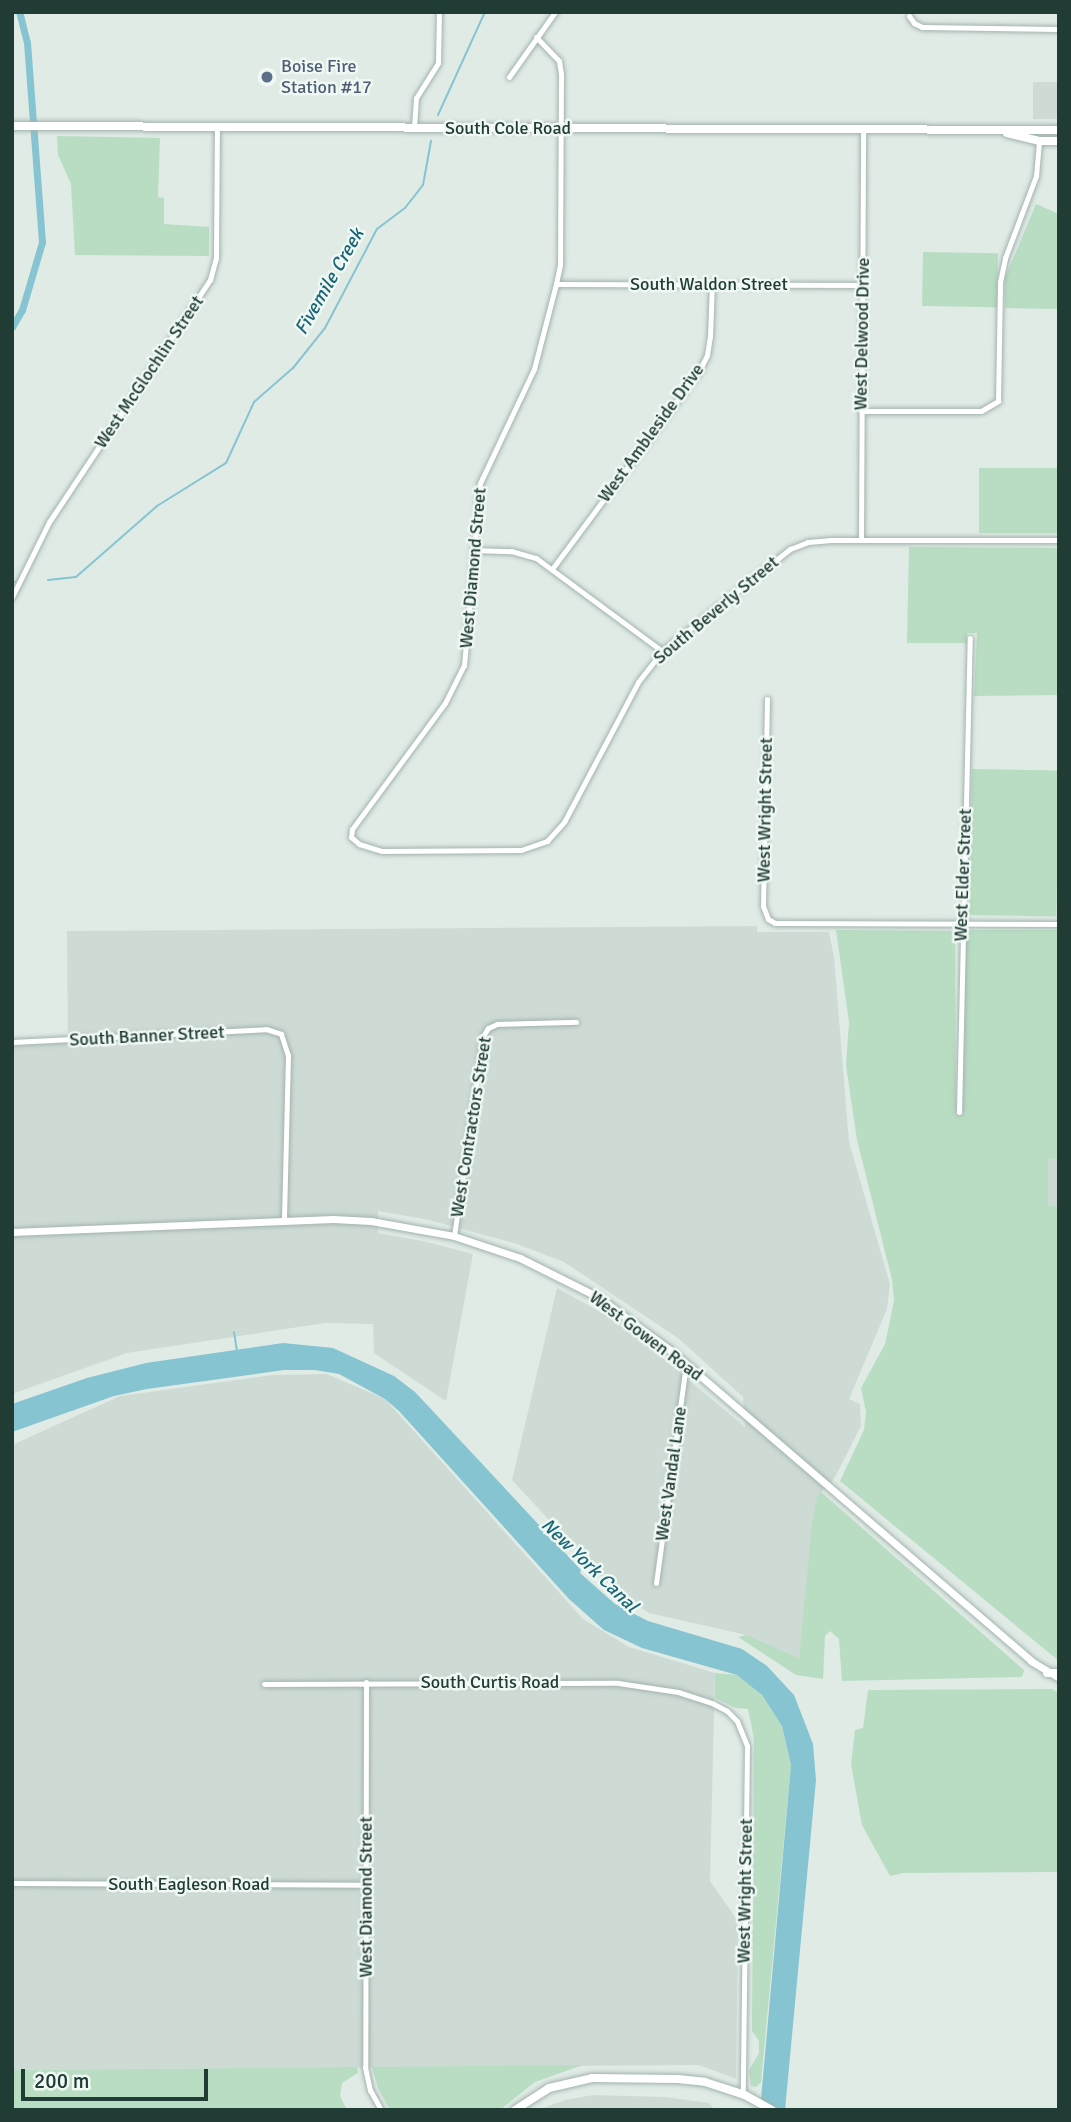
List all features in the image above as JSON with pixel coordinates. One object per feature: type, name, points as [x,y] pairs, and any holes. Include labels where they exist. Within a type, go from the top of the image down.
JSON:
[{"type":"main road","name":"South Cole Road","points":[[15,126],[863,129],[1004,132],[1059,130]]},
{"type":"main road","name":"South Cole Road","points":[[1039,141],[1047,134],[1059,130]]},
{"type":"main road","name":"South Cole Road","points":[[1004,132],[1039,141],[1059,141]]},
{"type":"main road","points":[[1047,1673],[1059,1676]]},
{"type":"main road","points":[[515,2110],[549,2088],[592,2078],[685,2079],[743,2094],[772,2110]]},
{"type":"street","points":[[414,127],[416,98],[438,62],[439,12]]},
{"type":"street","points":[[509,77],[555,12]]},
{"type":"street","points":[[909,16],[914,23],[922,27],[1059,29]]},
{"type":"street","name":"West Diamond Street","points":[[351,837],[352,829],[445,704],[464,665],[480,483],[534,369],[556,284],[560,265],[559,61],[536,37]]},
{"type":"street","name":"West McGlochlin Street","points":[[12,597],[50,522],[210,280],[216,258],[217,127]]},
{"type":"street","name":"West Delwood Drive","points":[[861,539],[863,129]]},
{"type":"street","points":[[861,411],[981,411],[998,401],[1000,282],[1005,258],[1037,176],[1039,141]]},
{"type":"street","name":"West Ambleside Drive","points":[[552,569],[699,371],[707,355],[710,337],[712,283]]},
{"type":"street","name":"South Waldon Street","points":[[556,284],[862,285]]},
{"type":"street","name":"South Beverly Street","points":[[351,837],[359,844],[382,851],[521,850],[547,841],[564,822],[622,709],[638,682],[662,651],[790,549],[808,542],[861,539],[1059,540]]},
{"type":"street","points":[[473,550],[524,553],[552,569],[662,651]]},
{"type":"street","name":"West Elder Street","points":[[959,1112],[970,639]]},
{"type":"street","name":"West Wright Street","points":[[767,699],[763,906],[768,919],[775,923],[962,924]]},
{"type":"street","points":[[962,924],[1059,924]]},
{"type":"street","name":"West Contractors Street","points":[[454,1236],[482,1037],[488,1028],[497,1024],[576,1022]]},
{"type":"street","name":"South Banner Street","points":[[12,1042],[266,1030],[281,1034],[288,1055],[284,1219]]},
{"type":"street","name":"West Gowen Road","points":[[12,1232],[284,1219],[372,1221],[454,1236],[485,1245],[554,1273],[598,1297],[686,1364],[1047,1673]]},
{"type":"street","name":"West Vandal Lane","points":[[656,1583],[686,1364]]},
{"type":"street","name":"West Diamond Street","points":[[366,1682],[365,2067],[370,2090],[381,2110]]},
{"type":"street","name":"South Curtis Road","points":[[264,1684],[618,1683],[678,1692],[712,1703]]},
{"type":"street","name":"West Wright Street","points":[[712,1703],[737,1721],[747,1746],[743,2094]]},
{"type":"street","name":"South Eagleson Road","points":[[12,1883],[366,1885]]},
{"type":"shaded area","points":[[1033,82],[1059,82],[1059,119],[1033,119]]},
{"type":"shaded area","points":[[757,926],[757,932],[829,932],[834,957],[849,1142],[890,1284],[887,1309],[849,1399],[860,1404],[861,1426],[835,1477],[817,1497],[799,1659],[746,1635],[649,1613],[610,1586],[512,1480],[557,1288],[604,1314],[648,1346],[745,1427],[743,1397],[678,1338],[564,1262],[517,1244],[429,1220],[378,1211],[378,1233],[473,1254],[446,1401],[374,1353],[373,1324],[325,1323],[127,1353],[12,1394],[12,1046],[68,1043],[67,931]]},
{"type":"shaded area","points":[[1048,1158],[1059,1158],[1059,1206],[1048,1206]]},
{"type":"shaded area","points":[[327,1374],[385,1399],[583,1619],[629,1647],[715,1673],[710,1881],[738,1921],[736,2079],[699,2065],[12,2070],[12,1445],[120,1396],[272,1375]]},
{"type":"shaded area","points":[[593,2095],[665,2097],[709,2103],[715,2110],[538,2110],[565,2100]]},
{"type":"green space","points":[[57,136],[160,138],[158,197],[164,198],[164,224],[209,227],[209,256],[75,255],[71,184],[58,155]]},
{"type":"green space","points":[[1036,204],[1059,214],[1059,309],[1005,308],[1005,278]]},
{"type":"green space","points":[[923,252],[998,253],[997,307],[922,306]]},
{"type":"green space","points":[[979,468],[1059,468],[1059,533],[979,533]]},
{"type":"green space","points":[[909,547],[1059,548],[1059,695],[974,696],[977,633],[967,633],[967,643],[907,643]]},
{"type":"green space","points":[[972,769],[1059,771],[1056,916],[969,915]]},
{"type":"green space","points":[[836,930],[955,931],[956,1115],[963,1114],[966,930],[1058,930],[1059,1158],[1048,1159],[1048,1206],[1059,1206],[1059,1661],[840,1481],[864,1430],[866,1412],[861,1388],[885,1344],[894,1301],[892,1280],[857,1140],[846,1065],[849,1022]]},
{"type":"green space","points":[[821,1492],[1024,1670],[1022,1677],[842,1681],[839,1639],[830,1631],[825,1636],[823,1679],[796,1675],[738,1637],[746,1635],[799,1658],[812,1524],[817,1496]]},
{"type":"green space","points":[[715,1673],[738,1675],[762,1695],[782,1726],[791,1765],[761,2082],[756,2087],[751,2086],[749,2070],[759,2053],[759,2041],[752,2031],[754,1739],[748,1709],[736,1708],[715,1698]]},
{"type":"green space","points":[[1053,1689],[1059,1694],[1059,1872],[903,1873],[890,1876],[862,1825],[851,1764],[855,1730],[863,1728],[868,1690]]},
{"type":"green space","points":[[583,2065],[535,2082],[500,2110],[390,2110],[378,2088],[372,2067]]},
{"type":"green space","points":[[357,2067],[358,2073],[342,2083],[340,2096],[346,2108],[352,2110],[12,2110],[12,2070]]},
{"type":"water","points":[[283,1343],[333,1348],[394,1376],[415,1392],[581,1570],[580,1573],[615,1604],[648,1621],[742,1649],[767,1666],[794,1695],[813,1744],[816,1780],[785,2110],[760,2110],[791,1765],[782,1726],[762,1695],[737,1675],[642,1648],[604,1630],[569,1599],[399,1411],[385,1399],[339,1374],[315,1370],[284,1370],[147,1389],[114,1396],[12,1432],[12,1404],[87,1378],[146,1363]]},
{"type":"waterway","name":"New York Canal","points":[[12,327],[22,310],[42,242],[27,43],[19,12]]},
{"type":"waterway","name":"Fivemile Creek","points":[[438,115],[485,12]]},
{"type":"waterway","name":"Fivemile Creek","points":[[48,580],[76,577],[157,506],[226,463],[254,402],[293,368],[325,328],[377,229],[405,208],[423,185],[431,141]]},
{"type":"waterway","points":[[234,1332],[237,1350]]},
{"type":"place","name":"Boise Fire Station #17","points":[[267,77]]}]
